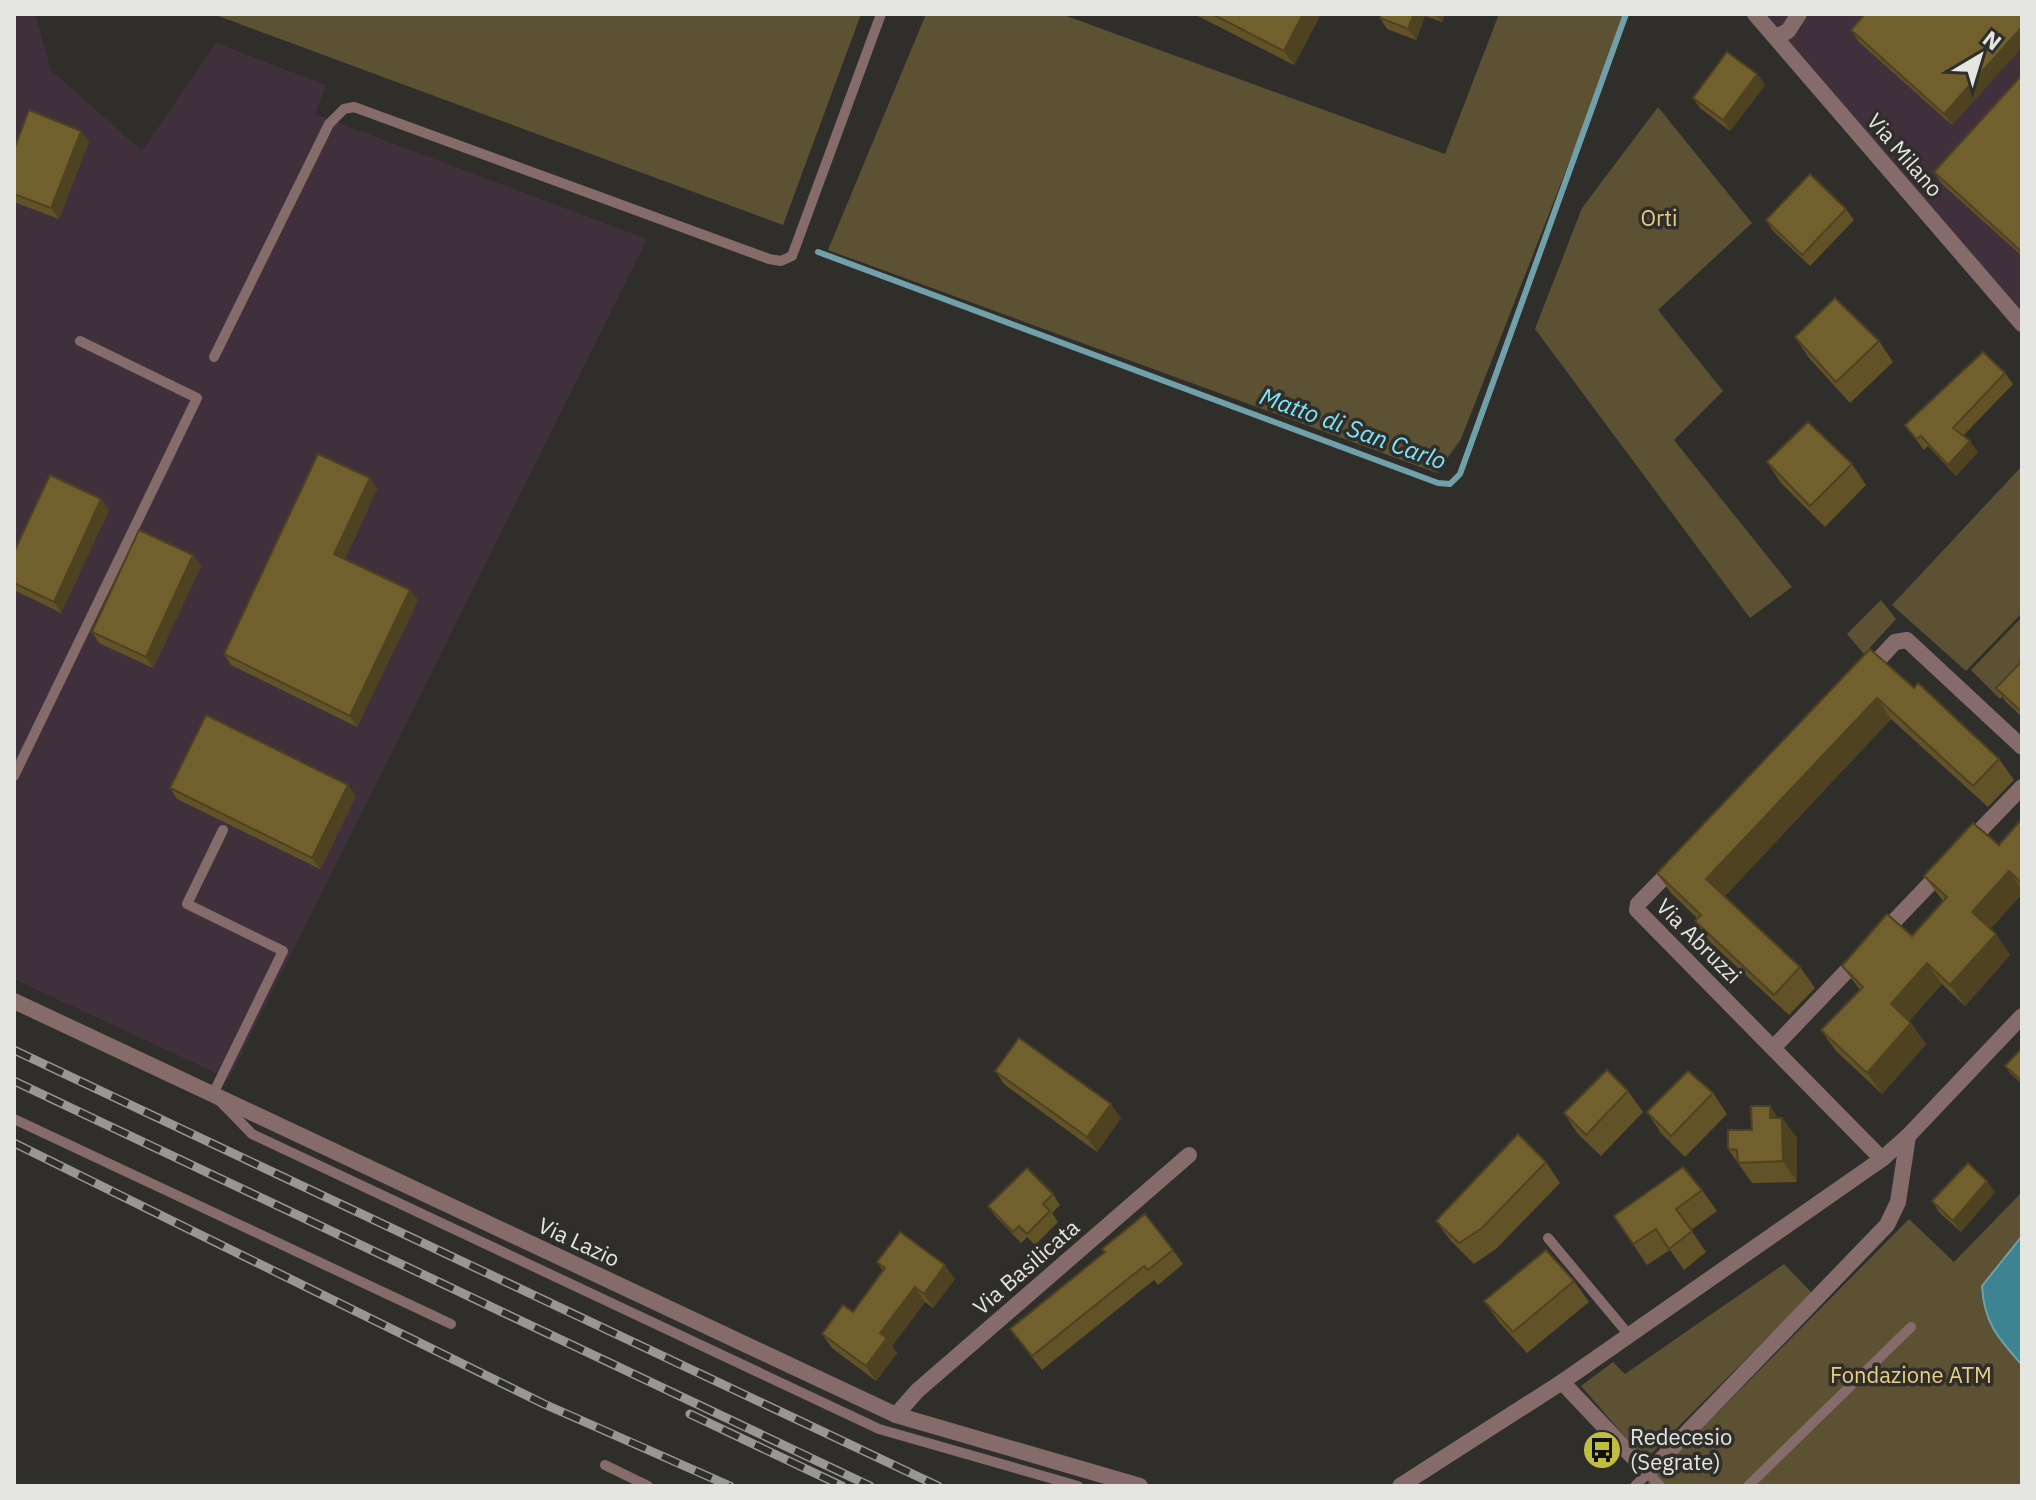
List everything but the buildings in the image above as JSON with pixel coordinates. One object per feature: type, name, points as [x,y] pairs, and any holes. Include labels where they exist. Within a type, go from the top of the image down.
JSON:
[{"type":"street","name":"Via Milano","points":[[1755,14],[2022,324]]},
{"type":"street","points":[[1776,37],[1788,31],[1799,14]]},
{"type":"street","points":[[1853,686],[1895,642],[1904,638],[2022,747]]},
{"type":"street","points":[[1774,1047],[2022,787]]},
{"type":"street","name":"Via Abruzzi","points":[[1684,857],[1638,904],[1637,910],[1882,1159]]},
{"type":"street","name":"Via Lazio","points":[[14,1001],[896,1415],[1140,1486]]},
{"type":"street","points":[[1400,1486],[1562,1382],[1882,1159],[1908,1136],[2022,1016]]},
{"type":"street","points":[[1562,1382],[1654,1480],[1887,1225],[1898,1202],[1908,1136]]},
{"type":"street","name":"Via Basilicata","points":[[896,1415],[917,1391],[1189,1155]]},
{"type":"lane","points":[[214,357],[329,124],[344,109],[354,107],[769,259],[781,261],[792,256],[881,14]]},
{"type":"lane","points":[[14,776],[197,398],[80,341]]},
{"type":"lane","points":[[223,830],[187,904],[283,951],[213,1094],[252,1134],[879,1429],[1078,1486]]},
{"type":"lane","points":[[14,1119],[451,1324]]},
{"type":"lane","points":[[1548,1238],[1629,1335]]},
{"type":"lane","points":[[1748,1486],[1911,1327]]},
{"type":"lane","points":[[605,1465],[648,1486]]},
{"type":"lane","points":[[1635,1486],[1654,1480]]},
{"type":"shaded area","points":[[14,14],[35,14],[51,70],[142,151],[216,43],[326,85],[315,114],[647,239],[229,1079],[14,979]]},
{"type":"shaded area","points":[[1755,14],[2022,14],[2022,324]]},
{"type":"green space","points":[[213,14],[861,14],[783,225]]},
{"type":"green space","points":[[926,14],[1061,14],[1445,154],[1499,14],[1627,14],[1461,439],[1437,473],[828,250]]},
{"type":"green space","name":"Orti","points":[[1658,107],[1752,223],[1658,310],[1723,391],[1674,440],[1792,587],[1750,618],[1535,329],[1582,208]]},
{"type":"green space","points":[[2022,466],[2022,613],[1966,671],[1892,605]]},
{"type":"green space","points":[[1881,600],[1896,619],[1864,654],[1847,634]]},
{"type":"green space","points":[[2022,617],[2022,675],[2000,699],[1971,670]]},
{"type":"green space","name":"Fondazione ATM","points":[[2022,1192],[2022,1486],[1645,1486],[1909,1219],[1954,1262]]},
{"type":"green space","points":[[1784,1264],[1812,1293],[1645,1460],[1581,1386],[1613,1362],[1625,1374]]},
{"type":"water","points":[[2022,1236],[2022,1365],[1989,1320],[1982,1286]]},
{"type":"waterway","name":"Matto di San Carlo","points":[[818,252],[1438,483],[1450,484],[1460,474],[1626,14]]},
{"type":"railway","points":[[14,1050],[938,1486]]},
{"type":"railway","points":[[14,1081],[870,1486]]},
{"type":"railway","points":[[14,1143],[544,1404],[730,1486]]},
{"type":"railway","points":[[690,1414],[842,1486]]},
{"type":"place","name":"Redecesio (Segrate)","points":[[1602,1450]]}]
